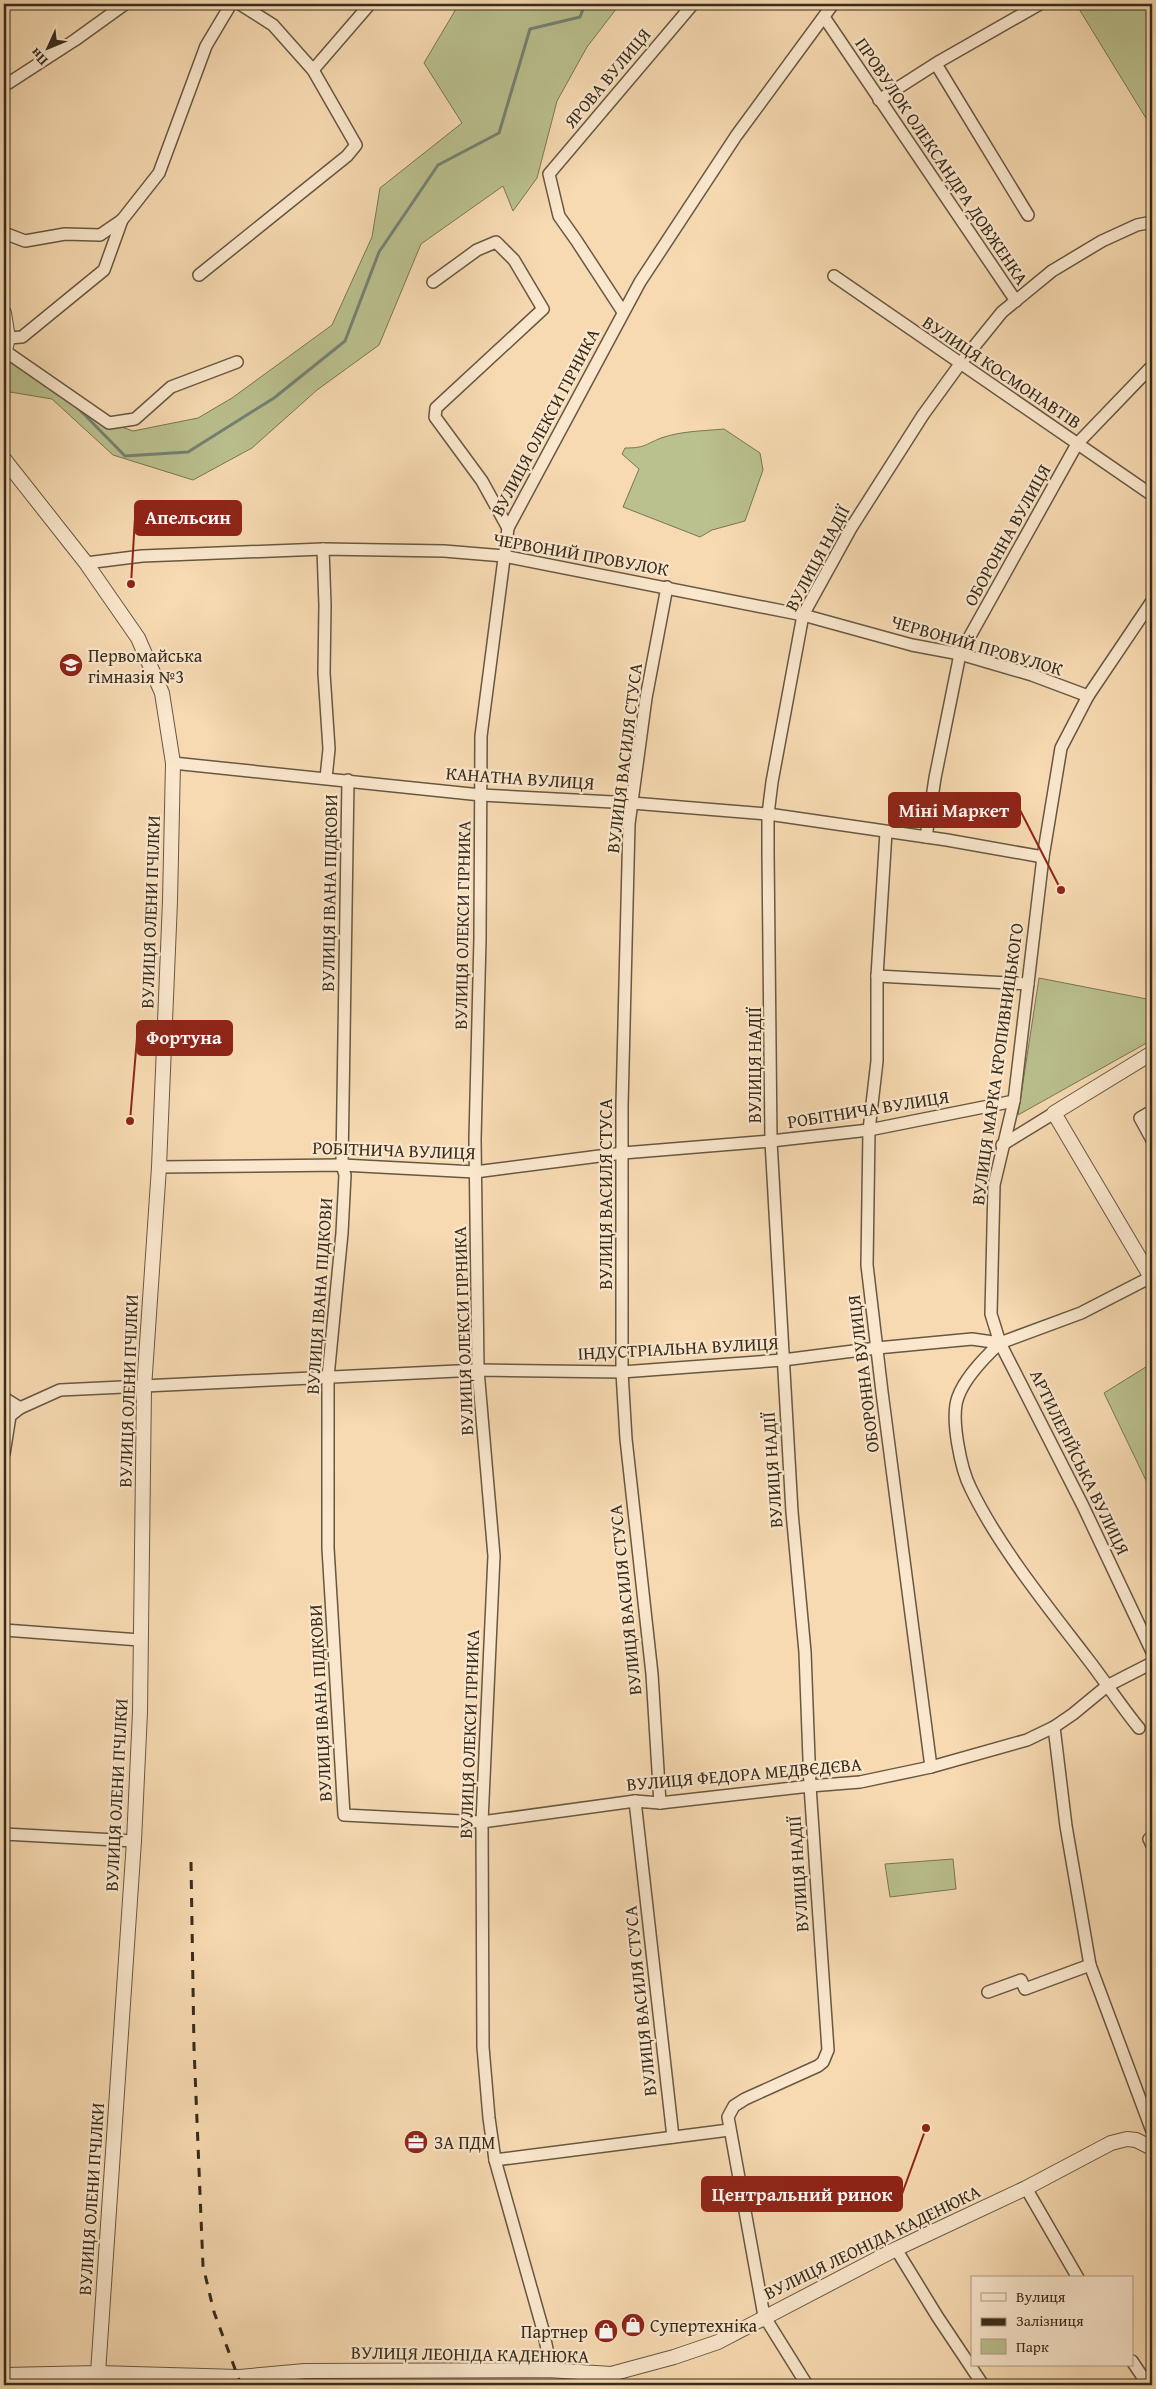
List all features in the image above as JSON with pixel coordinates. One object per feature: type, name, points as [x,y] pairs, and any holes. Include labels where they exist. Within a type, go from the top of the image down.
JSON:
[{"type":"street","points":[[4,86],[75,40],[125,4]]},
{"type":"street","points":[[4,233],[25,241],[65,234],[100,236],[122,220],[159,173],[206,46],[231,4]]},
{"type":"street","points":[[199,275],[347,156],[356,145],[313,70],[274,24],[240,4]]},
{"type":"street","points":[[313,70],[370,4]]},
{"type":"street","name":"ЯРОВА ВУЛИЦЯ","points":[[623,312],[559,216],[549,174],[693,4]]},
{"type":"street","name":"ВУЛИЦЯ ОЛЕКСИ ГІРНИКА","points":[[548,2370],[547,2349],[543,2330],[495,2160],[489,2118],[483,2047],[482,1822],[494,1556],[478,1370],[475,1172],[481,736],[508,528],[640,282],[736,136],[833,4]]},
{"type":"street","points":[[879,100],[936,64],[1040,4]]},
{"type":"street","name":"ПРОВУЛОК ОЛЕКСАНДРА ДОВЖЕНКА","points":[[824,17],[1016,300]]},
{"type":"street","points":[[936,64],[1028,215]]},
{"type":"street","points":[[6,348],[104,270],[122,220]]},
{"type":"street","name":"ВУЛИЦЯ НАДІЇ","points":[[729,2130],[728,2117],[734,2106],[784,2080],[809,2071],[823,2062],[828,2050],[810,1786],[804,1652],[782,1360],[771,1141],[768,814],[803,615],[851,528],[923,415],[960,364],[1002,312],[1052,271],[1102,241],[1137,225],[1152,222]]},
{"type":"street","points":[[434,282],[470,254],[490,243],[496,242],[514,260],[544,309],[436,408],[435,417],[482,480],[508,528]]},
{"type":"street","name":"ВУЛИЦЯ КОСМОНАВТІВ","points":[[834,276],[1152,494]]},
{"type":"street","points":[[4,313],[6,348]]},
{"type":"street","points":[[6,348],[109,422],[136,419],[171,387],[237,362]]},
{"type":"street","name":"ОБОРОННА ВУЛИЦЯ","points":[[926,837],[935,778],[960,654],[1078,444],[1152,366]]},
{"type":"street","name":"ВУЛИЦЯ ОЛЕНИ ПЧІЛКИ","points":[[4,459],[86,563],[141,646],[162,693],[173,763],[170,901],[159,1167],[144,1388],[140,1712],[134,1841],[98,2373]]},
{"type":"street","name":"ЧЕРВОНИЙ ПРОВУЛОК","points":[[86,563],[142,556],[323,549],[444,551],[504,556],[803,615],[912,644],[960,654],[1032,675],[1088,696]]},
{"type":"street","name":"ВУЛИЦЯ ІВАНА ПІДКОВИ","points":[[323,549],[325,605],[324,673],[329,749],[326,778]]},
{"type":"street","name":"ВУЛИЦЯ ВАСИЛЯ СТУСА","points":[[660,1803],[652,1674],[626,1439],[622,1372],[623,1153],[628,844],[646,698],[667,587]]},
{"type":"street","name":"ВУЛИЦЯ МАРКА КРОПИВНИЦЬКОГО","points":[[1000,1343],[991,1314],[994,1185],[1014,1102],[1043,857],[1061,748],[1088,696],[1152,601]]},
{"type":"street","name":"КАНАТНА ВУЛИЦЯ","points":[[173,763],[481,795],[632,803],[768,814],[926,837],[1043,857]]},
{"type":"street","name":"ВУЛИЦЯ ІВАНА ПІДКОВИ","points":[[344,1815],[328,1548],[328,1377],[342,1233],[345,1175],[342,1165],[348,780]]},
{"type":"street","name":"ОБОРОННА ВУЛИЦЯ","points":[[886,832],[878,976],[877,1061],[869,1130],[867,1265],[876,1348],[931,1766]]},
{"type":"street","points":[[878,976],[1028,984]]},
{"type":"street","points":[[1002,1146],[1152,1052]]},
{"type":"street","name":"РОБІТНИЧА ВУЛИЦЯ","points":[[159,1167],[342,1165],[475,1172],[623,1153],[771,1141],[869,1130],[1014,1102]]},
{"type":"street","points":[[1152,1111],[1140,1118],[1152,1140]]},
{"type":"street","points":[[1054,1113],[1152,1278],[1081,1312],[1000,1343],[987,1356],[958,1397],[956,1423],[958,1438],[970,1488],[986,1516],[1016,1562],[1116,1700],[1139,1728]]},
{"type":"street","name":"ІНДУСТРІАЛЬНА ВУЛИЦЯ","points":[[20,1408],[60,1390],[144,1388],[478,1370],[622,1372],[782,1360],[876,1348],[972,1339],[1000,1343]]},
{"type":"street","name":"АРТИЛЕРІЙСЬКА ВУЛИЦЯ","points":[[1000,1343],[1083,1506],[1152,1652]]},
{"type":"street","points":[[4,1398],[20,1408],[10,1416],[4,1454]]},
{"type":"street","points":[[4,1630],[140,1640]]},
{"type":"street","name":"ВУЛИЦЯ ФЕДОРА МЕДВЄДЄВА","points":[[344,1815],[482,1822],[635,1801],[660,1803],[860,1782],[931,1766],[1027,1740],[1054,1726],[1107,1686],[1152,1663]]},
{"type":"street","points":[[1054,1726],[1066,1826],[1090,1965],[1152,2131]]},
{"type":"street","name":"ВУЛИЦЯ ВАСИЛЯ СТУСА","points":[[635,1801],[673,2137]]},
{"type":"street","points":[[4,1834],[134,1841]]},
{"type":"street","points":[[988,1992],[1021,1980],[1025,1990],[1090,1965]]},
{"type":"street","points":[[495,2160],[729,2130],[764,2316],[807,2385]]},
{"type":"street","name":"ВУЛИЦЯ ЛЕОНІДА КАДЕНЮКА","points":[[4,2375],[98,2373],[239,2378],[305,2371],[548,2370],[613,2380],[718,2342],[764,2316],[896,2249],[1026,2188],[1119,2140],[1136,2140],[1152,2148]]},
{"type":"street","points":[[1026,2188],[1077,2276]]},
{"type":"street","points":[[896,2249],[937,2316],[983,2385]]},
{"type":"street","points":[[1134,2364],[1148,2385]]},
{"type":"green space","points":[[459,4],[620,4],[587,47],[557,101],[537,178],[513,211],[503,186],[421,244],[379,345],[317,390],[252,448],[193,480],[113,455],[52,399],[4,391],[4,370],[9,357],[104,421],[133,431],[198,418],[232,398],[332,325],[372,237],[380,188],[462,123],[424,63]]},
{"type":"green space","points":[[1076,4],[1152,4],[1152,128]]},
{"type":"green space","points":[[724,429],[760,453],[763,470],[745,521],[712,530],[700,537],[623,507],[639,469],[622,454],[625,448],[641,447],[676,434]]},
{"type":"green space","points":[[1039,978],[1152,1000],[1152,1040],[1018,1115]]},
{"type":"green space","points":[[1149,1365],[1152,1370],[1152,1493],[1104,1393]]},
{"type":"green space","points":[[953,1859],[956,1889],[890,1897],[885,1864]]},
{"type":"waterway","points":[[77,407],[125,456],[188,452],[274,398],[345,341],[379,252],[438,165],[499,133],[530,29],[580,17],[585,4]]},
{"type":"railway","points":[[191,1862],[194,2048],[203,2266],[214,2312],[241,2385]]},
{"type":"place","name":"Апельсин","points":[[131,584]]},
{"type":"place","name":"Первомайська гімназія №3","points":[[71,665]]},
{"type":"place","name":"Міні Маркет","points":[[1061,890]]},
{"type":"place","name":"Фортуна","points":[[130,1121]]},
{"type":"place","name":"Центральний ринок","points":[[926,2128]]},
{"type":"place","name":"ЗА ПДМ","points":[[416,2142]]},
{"type":"place","name":"Супертехніка","points":[[633,2325]]},
{"type":"place","name":"Партнер","points":[[606,2331]]}]
